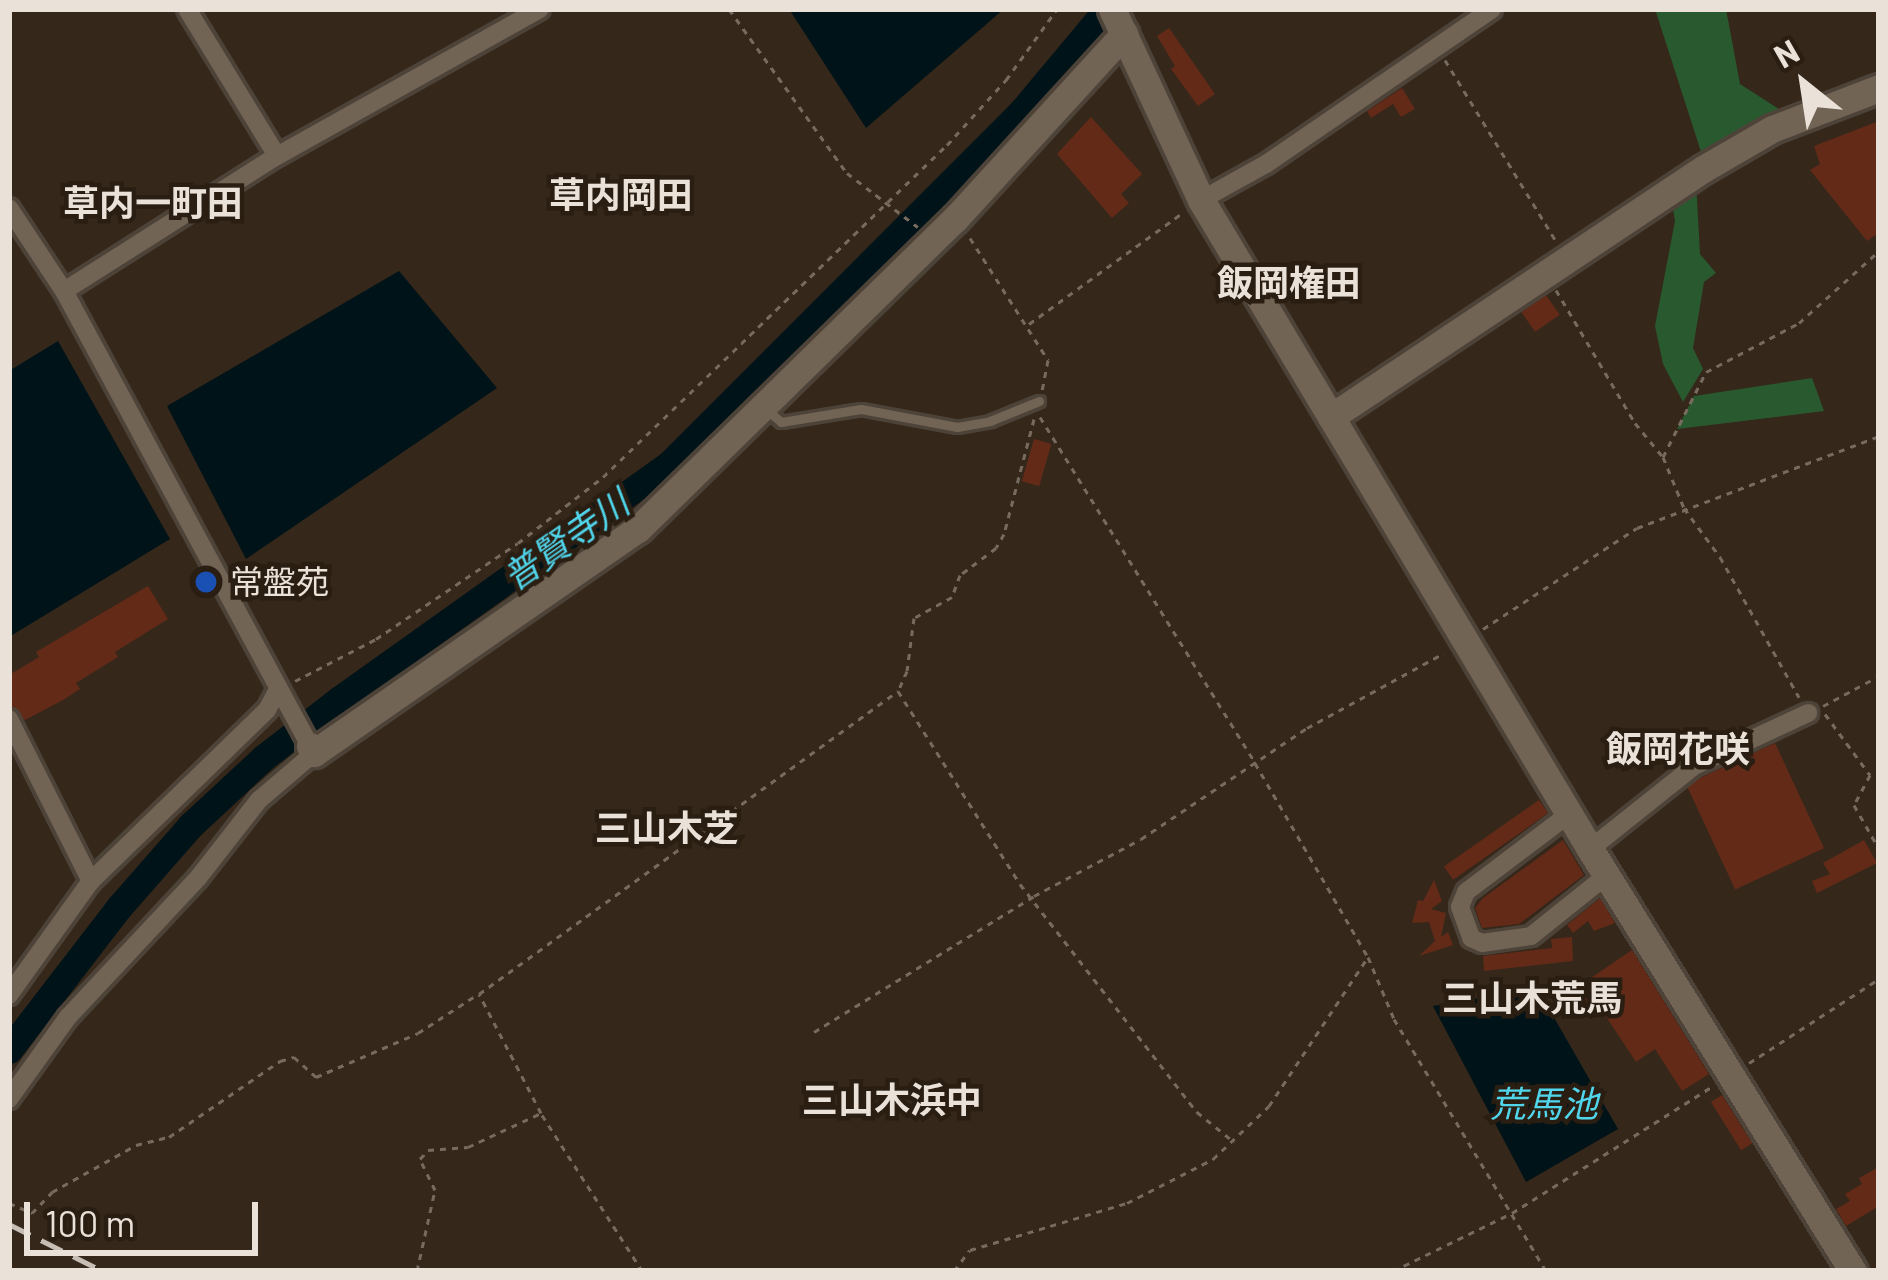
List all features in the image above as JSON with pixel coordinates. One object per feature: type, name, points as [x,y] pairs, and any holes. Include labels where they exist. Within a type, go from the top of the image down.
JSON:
[{"type":"street","points":[[188,9],[277,156]]},
{"type":"street","points":[[488,9],[500,28]]},
{"type":"street","points":[[64,291],[277,156],[540,9]]},
{"type":"street","points":[[1202,200],[1266,164],[1492,9]]},
{"type":"street","points":[[9,1099],[68,1017],[198,878],[259,800],[312,750],[638,529],[955,219],[1118,21],[1202,200],[1606,876],[1853,1271]]},
{"type":"street","points":[[1331,417],[1772,129],[1879,88]]},
{"type":"street","points":[[9,208],[64,291],[312,750]]},
{"type":"street","points":[[9,995],[91,881],[281,698]]},
{"type":"street","points":[[1590,849],[1694,766],[1814,710]]},
{"type":"street","points":[[9,718],[91,881]]},
{"type":"street","points":[[1569,814],[1466,892],[1460,907],[1471,938],[1482,944],[1531,936],[1606,876]]},
{"type":"lane","points":[[764,409],[781,422],[861,409],[957,427],[990,421],[1040,401]]},
{"type":"path","points":[[729,9],[847,172],[895,205],[922,232]]},
{"type":"path","points":[[281,698],[518,543],[603,477],[991,96],[1057,9]]},
{"type":"path","points":[[1437,48],[1556,266],[1635,424],[1663,458],[1684,508],[1720,557],[1814,710],[1870,775],[1854,805],[1879,849]]},
{"type":"path","points":[[1027,325],[1115,256],[1202,200]]},
{"type":"path","points":[[955,219],[1048,360],[1040,401]]},
{"type":"path","points":[[1663,458],[1706,371],[1799,323],[1879,250]]},
{"type":"path","points":[[9,1203],[32,1213],[52,1192],[136,1144],[170,1138],[280,1061],[294,1057],[316,1077],[418,1033],[479,994],[898,691],[907,671],[914,618],[952,597],[960,575],[996,548],[1004,534],[1036,411],[1255,763],[1368,957],[1394,1018],[1546,1271]]},
{"type":"path","points":[[814,1032],[1034,896],[1141,839],[1255,763],[1465,640],[1637,528],[1879,436]]},
{"type":"path","points":[[1814,710],[1879,676]]},
{"type":"path","points":[[898,691],[1020,884],[1034,896],[1139,1042],[1197,1112],[1234,1142]]},
{"type":"path","points":[[954,1271],[970,1250],[1127,1203],[1189,1174],[1234,1142],[1269,1106],[1368,957]]},
{"type":"path","points":[[1393,1271],[1512,1213],[1879,980]]},
{"type":"path","points":[[479,994],[541,1114],[641,1271]]},
{"type":"path","points":[[417,1271],[435,1190],[420,1160],[428,1150],[468,1147],[541,1114]]},
{"type":"green space","points":[[1655,9],[1726,9],[1740,84],[1785,113],[1703,158]]},
{"type":"green space","points":[[1696,181],[1700,254],[1716,273],[1704,282],[1693,348],[1703,369],[1683,402],[1663,364],[1655,326],[1675,221],[1671,198]]},
{"type":"green space","points":[[1812,378],[1824,411],[1677,429],[1694,396]]},
{"type":"water","points":[[789,9],[1004,9],[866,128]]},
{"type":"water","points":[[399,271],[497,388],[246,559],[167,406]]},
{"type":"water","points":[[58,341],[170,539],[9,637],[9,371]]},
{"type":"water","name":"荒馬池","points":[[1537,988],[1618,1129],[1526,1182],[1433,1006]]},
{"type":"building","points":[[1169,28],[1215,94],[1198,106],[1171,69],[1175,66],[1157,36]]},
{"type":"building","points":[[1402,88],[1415,109],[1401,117],[1393,104],[1371,118],[1367,111]]},
{"type":"building","points":[[1091,117],[1142,174],[1121,194],[1129,203],[1112,218],[1057,154]]},
{"type":"building","points":[[1879,121],[1879,233],[1867,241],[1810,170],[1820,164],[1814,146]]},
{"type":"building","points":[[1546,295],[1560,315],[1535,332],[1521,312]]},
{"type":"building","points":[[1034,439],[1051,444],[1039,486],[1022,481]]},
{"type":"building","points":[[148,586],[168,619],[115,652],[118,657],[76,683],[80,689],[63,700],[25,720],[9,706],[9,675],[39,657],[36,652]]},
{"type":"building","points":[[1775,743],[1824,848],[1735,890],[1686,784]]},
{"type":"building","points":[[1539,800],[1548,813],[1453,880],[1444,867]]},
{"type":"building","points":[[1563,840],[1584,875],[1519,924],[1482,928],[1475,908],[1483,898]]},
{"type":"building","points":[[1864,840],[1877,863],[1817,893],[1812,881],[1830,874],[1823,863]]},
{"type":"building","points":[[1434,880],[1442,901],[1431,909],[1446,913],[1441,937],[1448,932],[1453,945],[1419,956],[1435,941],[1429,922],[1412,923],[1418,900],[1423,901]]},
{"type":"building","points":[[1600,898],[1615,923],[1594,931],[1588,921],[1573,933],[1567,925]]},
{"type":"building","points":[[1572,937],[1573,961],[1484,971],[1483,956],[1552,948],[1551,939]]},
{"type":"building","points":[[1632,950],[1709,1074],[1682,1091],[1655,1049],[1636,1062],[1603,1012],[1596,1017],[1576,988]]},
{"type":"building","points":[[1722,1095],[1752,1143],[1741,1150],[1711,1102]]},
{"type":"building","points":[[1879,1167],[1879,1206],[1846,1226],[1836,1209],[1850,1201],[1845,1194],[1862,1184],[1859,1178]]},
{"type":"waterway","name":"普賢寺川","points":[[9,1050],[120,906],[191,825],[263,758],[341,698],[669,464],[1021,112],[1107,9]]},
{"type":"railway","points":[[9,1224],[103,1271]]},
{"type":"place","name":"常盤苑","points":[[206,582]]},
{"type":"district","name":"草内岡田","points":[[621,194]]},
{"type":"district","name":"草内一町田","points":[[153,202]]},
{"type":"district","name":"飯岡権田","points":[[1289,282]]},
{"type":"district","name":"飯岡花咲","points":[[1678,748]]},
{"type":"district","name":"三山木芝","points":[[667,827]]},
{"type":"district","name":"三山木荒馬","points":[[1532,997]]},
{"type":"district","name":"三山木浜中","points":[[892,1099]]}]
